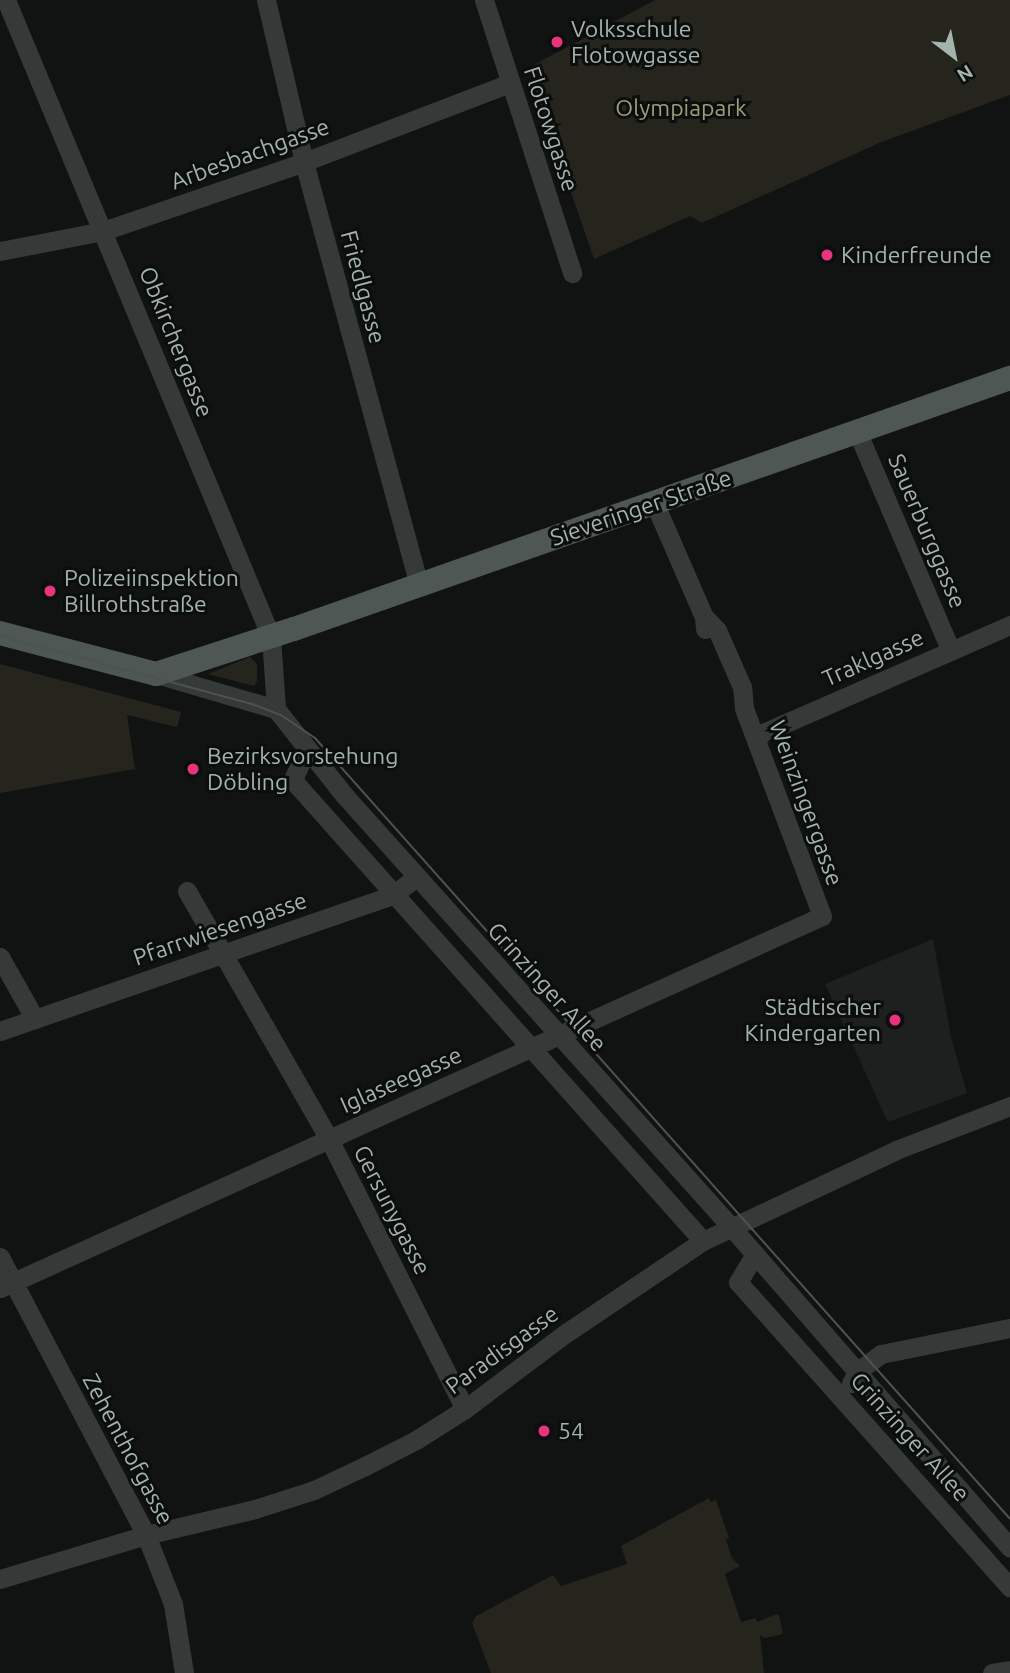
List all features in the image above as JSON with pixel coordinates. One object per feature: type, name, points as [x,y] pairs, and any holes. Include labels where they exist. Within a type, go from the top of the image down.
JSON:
[{"type":"main road","name":"Sieveringer Straße","points":[[156,674],[271,637],[1010,378]]},
{"type":"main road","points":[[0,633],[156,674]]},
{"type":"street","name":"Obkirchergasse","points":[[6,0],[271,637],[276,709]]},
{"type":"street","name":"Friedlgasse","points":[[265,0],[304,162],[419,585]]},
{"type":"street","name":"Flotowgasse","points":[[484,0],[572,273]]},
{"type":"street","name":"Arbesbachgasse","points":[[0,251],[103,231],[304,162],[510,83]]},
{"type":"street","name":"Sauerburggasse","points":[[857,431],[951,651]]},
{"type":"street","name":"Weinzingergasse","points":[[654,502],[704,617],[706,635],[732,693],[744,708],[756,736],[822,916]]},
{"type":"street","name":"Traklgasse","points":[[756,736],[1010,625]]},
{"type":"street","points":[[156,674],[276,709]]},
{"type":"street","name":"Grinzinger Allee","points":[[276,709],[416,877],[733,1229],[1010,1548]]},
{"type":"street","points":[[307,749],[293,779],[393,895],[703,1241]]},
{"type":"street","name":"Pfarrwiesengasse","points":[[0,1031],[393,895],[416,877]]},
{"type":"street","name":"Gersunygasse","points":[[187,891],[329,1139],[464,1409]]},
{"type":"street","name":"Iglaseegasse","points":[[6,1285],[822,916]]},
{"type":"street","points":[[0,957],[35,1019]]},
{"type":"street","name":"Paradisgasse","points":[[0,1579],[146,1535],[255,1509],[314,1490],[416,1440],[464,1409],[566,1333],[703,1241],[896,1150],[1010,1107]]},
{"type":"street","name":"Grinzinger Allee","points":[[755,1254],[738,1282],[1010,1587]]},
{"type":"street","name":"Zehenthofgasse","points":[[0,1257],[6,1285],[146,1535],[173,1604],[184,1673]]},
{"type":"street","points":[[843,1397],[857,1372],[881,1354],[1010,1328]]},
{"type":"street","points":[[992,1673],[1010,1670]]},
{"type":"shaded area","name":"Städtischer Kindergarten","points":[[933,939],[951,1037],[967,1093],[888,1122],[825,984]]},
{"type":"green space","name":"Olympiapark","points":[[655,0],[1010,0],[1010,95],[879,143],[702,223],[690,216],[594,259],[528,68]]},
{"type":"green space","points":[[250,657],[257,664],[257,681],[254,686],[208,674]]},
{"type":"green space","points":[[0,664],[181,712],[177,727],[127,715],[135,769],[0,793]]},
{"type":"green space","points":[[709,1498],[711,1502],[716,1500],[729,1538],[726,1540],[732,1558],[740,1566],[725,1574],[741,1622],[756,1618],[757,1622],[778,1614],[780,1619],[783,1634],[765,1638],[760,1635],[764,1673],[491,1673],[472,1623],[476,1616],[553,1575],[561,1586],[627,1564],[621,1546]]},
{"type":"tram line","points":[[0,636],[252,704],[281,715],[315,738],[1010,1519]]},
{"type":"place","name":"Volksschule Flotowgasse","points":[[557,42]]},
{"type":"place","name":"Kinderfreunde","points":[[827,255]]},
{"type":"place","name":"Polizeiinspektion Billrothstraße","points":[[50,591]]},
{"type":"place","name":"Bezirksvorstehung Döbling","points":[[193,769]]},
{"type":"place","name":"Städtischer Kindergarten","points":[[895,1020]]},
{"type":"place","name":"54","points":[[544,1431]]}]
